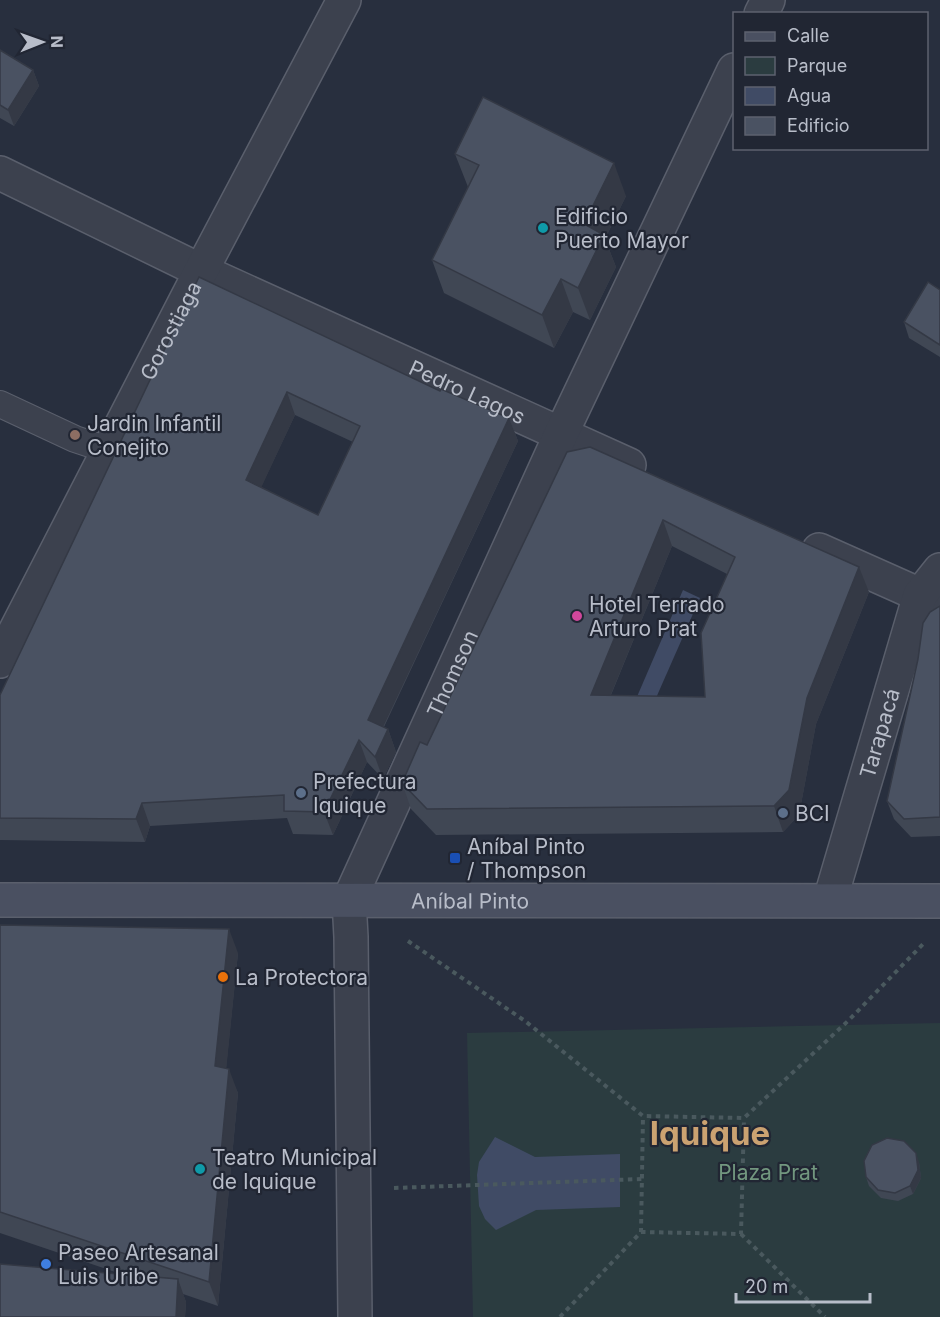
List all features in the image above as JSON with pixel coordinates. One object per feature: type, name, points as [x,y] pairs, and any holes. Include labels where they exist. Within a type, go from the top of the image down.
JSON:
[{"type":"street","name":"Gorostiaga","points":[[0,661],[344,0]]},
{"type":"street","name":"Thomson","points":[[355,1317],[349,900],[561,434],[733,74]]},
{"type":"street","name":"Pedro Lagos","points":[[0,173],[201,271],[660,479]]},
{"type":"street","points":[[790,537],[933,588]]},
{"type":"street","name":"Tarapacá","points":[[830,900],[933,588]]},
{"type":"street","name":"Aníbal Pinto","points":[[0,900],[940,901]]},
{"type":"lane","points":[[0,404],[75,439],[108,450]]},
{"type":"path","points":[[407,940],[525,1021],[643,1116],[744,1118],[849,1020],[932,935]]},
{"type":"path","points":[[560,1317],[641,1232],[643,1116]]},
{"type":"path","points":[[741,1234],[744,1118]]},
{"type":"path","points":[[354,1189],[642,1179]]},
{"type":"path","points":[[641,1232],[741,1234],[825,1317]]},
{"type":"green space","name":"Plaza Prat","points":[[940,1023],[940,1317],[473,1317],[467,1033]]},
{"type":"water","points":[[683,590],[700,598],[652,707],[636,699]]},
{"type":"water","points":[[495,1137],[535,1157],[620,1154],[620,1207],[536,1210],[496,1230],[485,1219],[479,1206],[477,1175],[479,1162]]},
{"type":"building","points":[[0,50],[33,70],[8,110],[0,105]]},
{"type":"building","name":"Edificio Puerto Mayor","points":[[483,97],[614,163],[584,224],[604,235],[578,288],[561,279],[542,315],[432,260],[479,165],[455,154]]},
{"type":"building","points":[[199,277],[440,391],[441,389],[509,418],[368,720],[388,729],[375,757],[359,740],[324,812],[284,811],[284,795],[142,803],[136,819],[0,818],[0,695]],"holes":[[[287,392],[360,426],[318,515],[246,480]]]},
{"type":"building","points":[[928,282],[940,290],[940,345],[904,322]]},
{"type":"building","name":"Hotel Terrado Arturo Prat","points":[[590,447],[859,567],[807,698],[789,790],[774,806],[427,809],[402,783],[420,742],[427,745],[567,452]],"holes":[[[663,520],[735,557],[701,633],[705,697],[591,695]]]},
{"type":"building","points":[[940,606],[940,817],[904,819],[887,801],[918,659],[923,623],[930,612]]},
{"type":"building","points":[[0,925],[229,929],[215,1066],[229,1069],[209,1282],[0,1212]]},
{"type":"building","points":[[887,1138],[904,1141],[916,1153],[918,1170],[910,1186],[895,1193],[878,1190],[866,1177],[864,1161],[872,1145]]},
{"type":"building","name":"Paseo Artesanal Luis Uribe","points":[[0,1264],[178,1279],[176,1317],[0,1317]]},
{"type":"place","name":"Edificio Puerto Mayor","points":[[543,228]]},
{"type":"place","name":"Jardin Infantil Conejito","points":[[75,435]]},
{"type":"place","name":"Hotel Terrado Arturo Prat","points":[[577,616]]},
{"type":"place","name":"Prefectura Iquique","points":[[301,793]]},
{"type":"place","name":"BCI","points":[[783,813]]},
{"type":"place","name":"Aníbal Pinto / Thompson","points":[[455,858]]},
{"type":"place","name":"La Protectora","points":[[223,977]]},
{"type":"place","name":"Teatro Municipal de Iquique","points":[[200,1169]]},
{"type":"place","name":"Paseo Artesanal Luis Uribe","points":[[46,1264]]},
{"type":"district","name":"Iquique","points":[[710,1133]]}]
